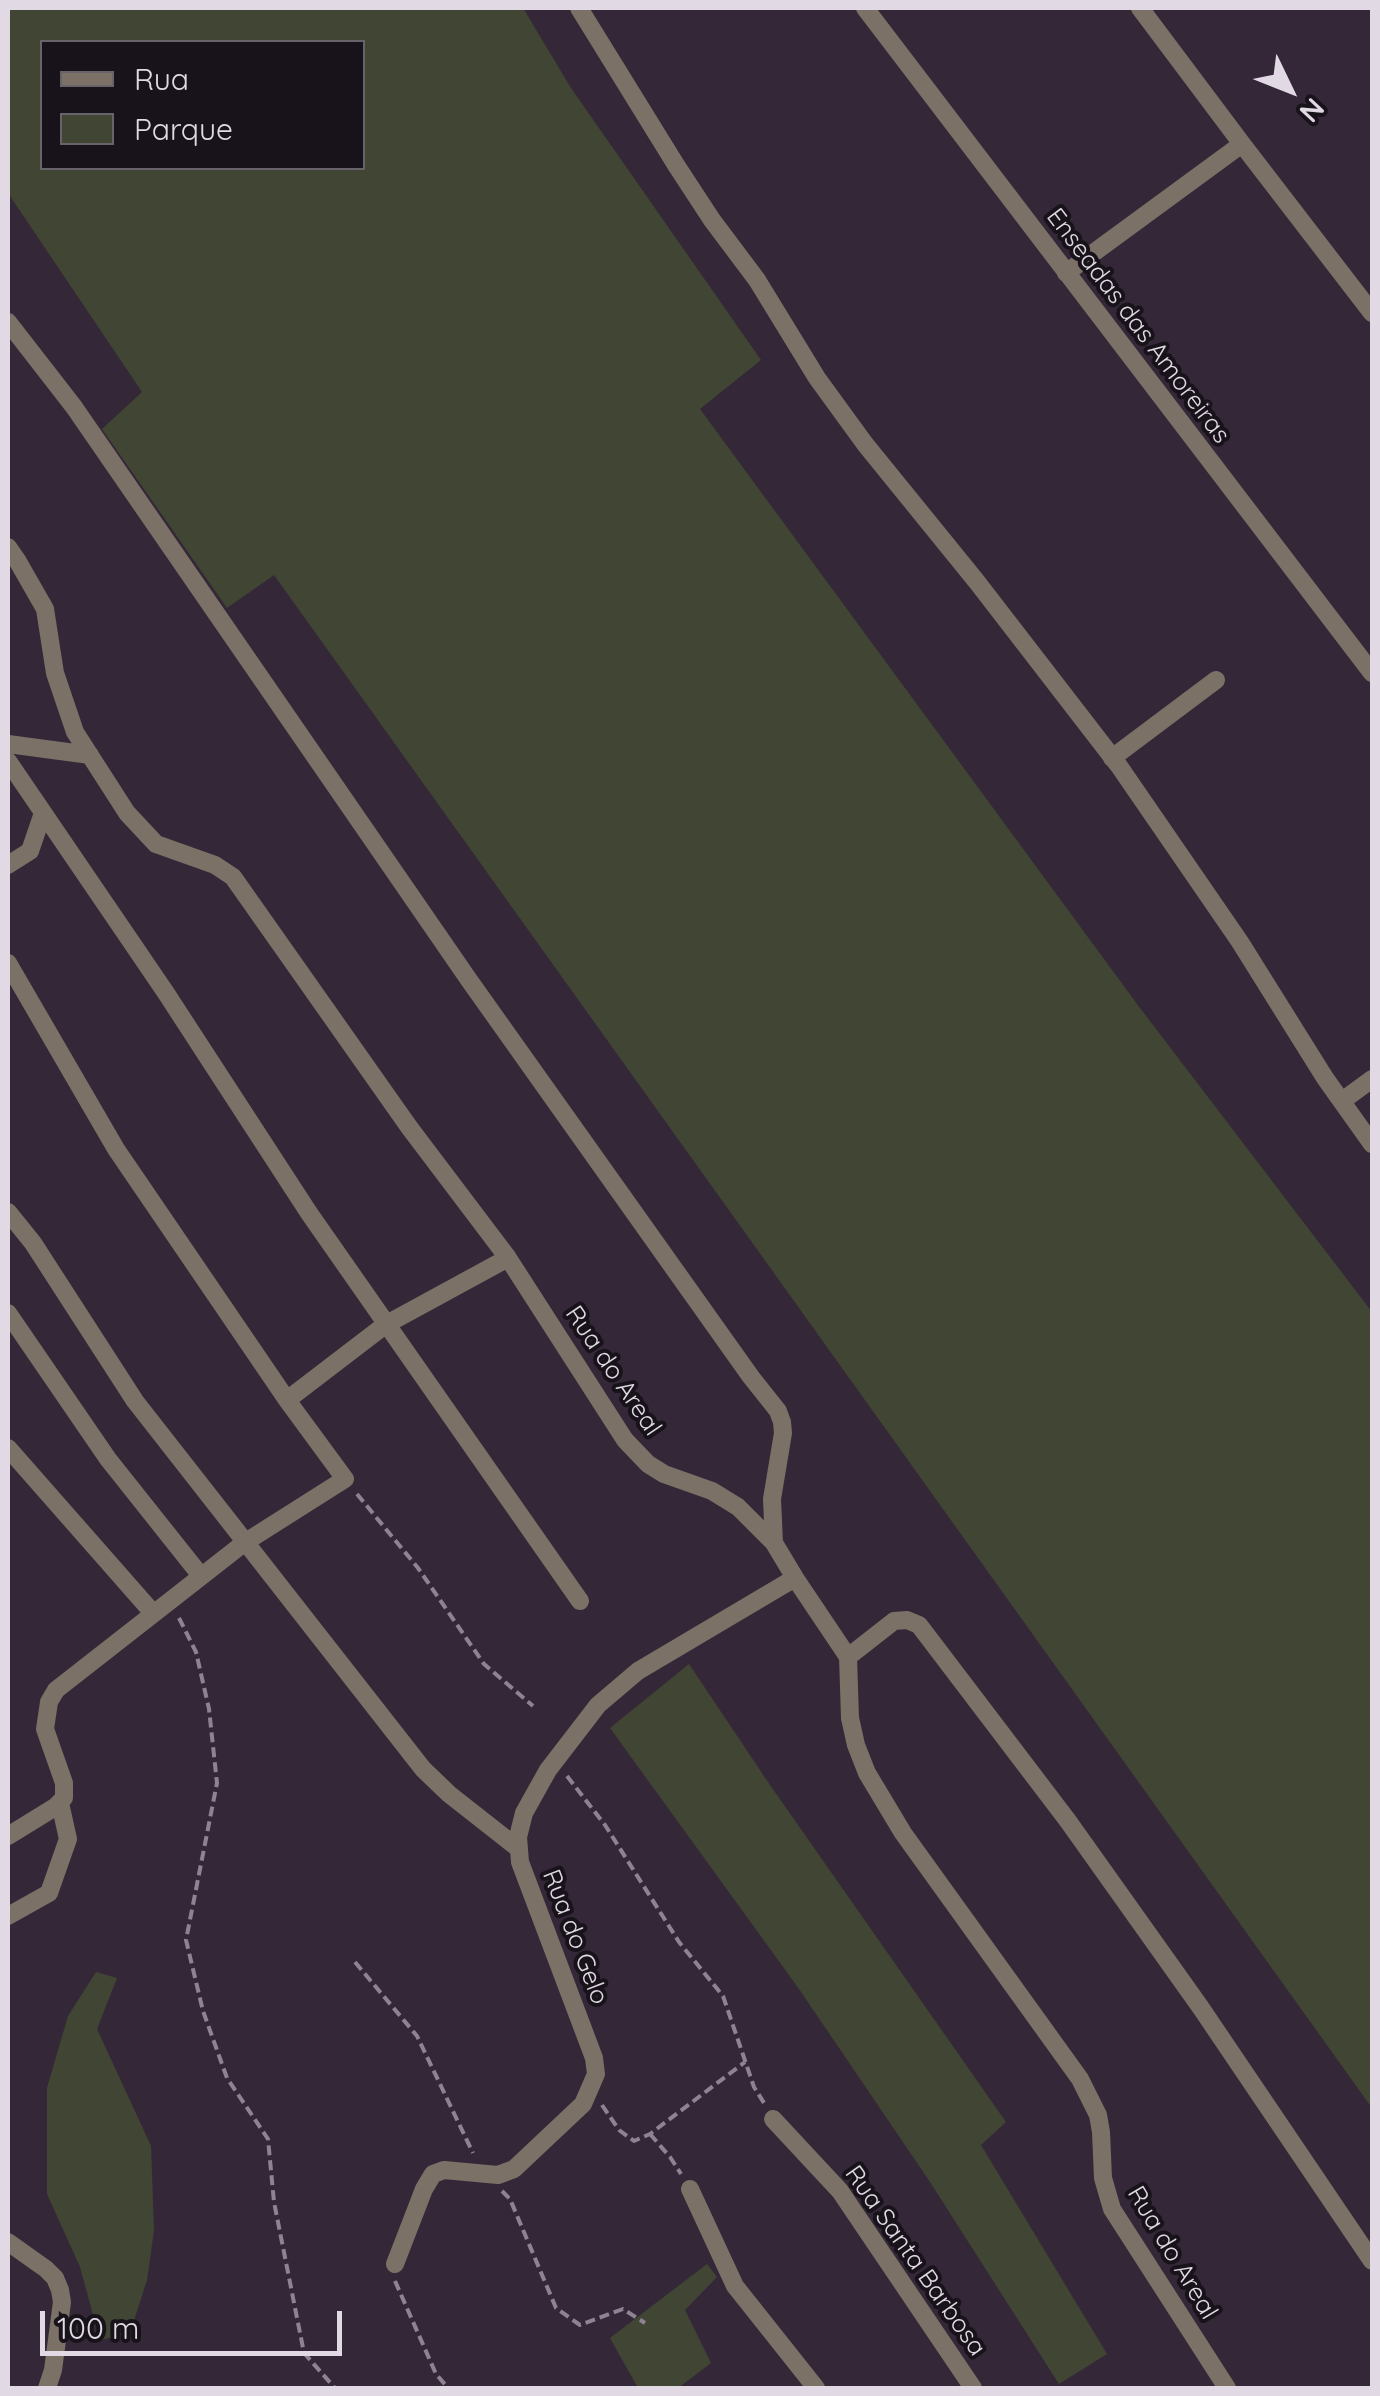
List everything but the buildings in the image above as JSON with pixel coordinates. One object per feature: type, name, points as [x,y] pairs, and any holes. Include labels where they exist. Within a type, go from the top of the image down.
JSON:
[{"type":"street","points":[[579,8],[676,165],[757,280],[817,378],[1168,835],[1372,1144]]},
{"type":"street","name":"Enseadas das Amoreiras","points":[[866,8],[1372,673]]},
{"type":"street","points":[[1140,8],[1372,313]]},
{"type":"street","points":[[1066,273],[1242,144]]},
{"type":"street","points":[[8,322],[74,407],[469,980],[778,1411],[783,1433],[772,1499],[774,1543]]},
{"type":"street","name":"Rua do Areal","points":[[8,547],[45,609],[55,672],[75,732],[126,813],[156,844],[215,865],[233,877],[408,1128],[508,1258],[625,1440],[664,1474],[712,1491],[738,1508],[774,1543],[848,1657],[850,1718],[867,1774],[903,1833],[1080,2080],[1098,2114],[1104,2178],[1112,2210],[1227,2388]]},
{"type":"street","points":[[1112,758],[1216,680]]},
{"type":"street","points":[[8,744],[90,755]]},
{"type":"street","points":[[8,761],[166,992],[309,1213],[580,1601]]},
{"type":"street","points":[[8,865],[30,851],[43,813]]},
{"type":"street","points":[[8,963],[116,1149],[344,1479],[244,1543],[68,1680],[48,1702],[45,1730],[65,1794],[60,1803],[8,1836]]},
{"type":"street","points":[[1342,1102],[1372,1079]]},
{"type":"street","points":[[8,1212],[33,1243],[135,1400],[423,1769],[519,1849]]},
{"type":"street","points":[[288,1400],[386,1325],[508,1258]]},
{"type":"street","points":[[8,1313],[108,1460],[201,1576]]},
{"type":"street","points":[[8,1448],[153,1613]]},
{"type":"street","name":"Rua do Gelo","points":[[591,2088],[596,2074],[594,2058],[520,1862],[518,1837],[524,1814],[554,1760],[598,1705],[638,1671],[794,1578]]},
{"type":"street","points":[[848,1657],[894,1622],[908,1620],[919,1624],[1068,1821],[1202,2008],[1372,2260]]},
{"type":"street","points":[[8,1916],[49,1893],[68,1839],[60,1803]]},
{"type":"street","points":[[395,2264],[433,2174],[444,2170],[498,2175],[514,2169],[584,2104],[591,2088]]},
{"type":"street","name":"Rua Santa Barbosa","points":[[773,2119],[840,2190],[973,2388]]},
{"type":"street","points":[[690,2189],[735,2286],[816,2388]]},
{"type":"street","points":[[8,2242],[55,2278],[60,2290],[62,2302],[53,2370],[47,2388]]},
{"type":"path","points":[[344,1479],[418,1568],[484,1664],[534,1706]]},
{"type":"path","points":[[169,1601],[196,1652],[209,1709],[217,1783],[186,1940],[203,2011],[228,2078],[268,2139],[274,2202],[304,2353],[335,2388]]},
{"type":"path","points":[[554,1760],[605,1826],[679,1942],[723,1996],[754,2087],[773,2119]]},
{"type":"path","points":[[591,2088],[619,2130],[634,2140],[650,2134],[746,2062]]},
{"type":"path","points":[[650,2134],[690,2189]]},
{"type":"path","points":[[395,2264],[392,2274],[436,2374],[448,2388]]},
{"type":"green space","points":[[8,8],[523,8],[571,88],[761,360],[700,409],[1140,1008],[1372,1312],[1372,2108],[274,575],[227,608],[102,429],[142,392],[10,196]]},
{"type":"green space","points":[[689,1664],[1006,2122],[981,2145],[1107,2354],[1059,2384],[930,2182],[799,1989],[610,1728]]},
{"type":"green space","points":[[96,1972],[117,1978],[97,2029],[151,2146],[154,2230],[147,2280],[130,2333],[100,2340],[80,2267],[47,2194],[47,2088],[68,2016]]},
{"type":"green space","points":[[707,2264],[717,2277],[685,2310],[711,2363],[678,2388],[638,2388],[610,2338]]}]
